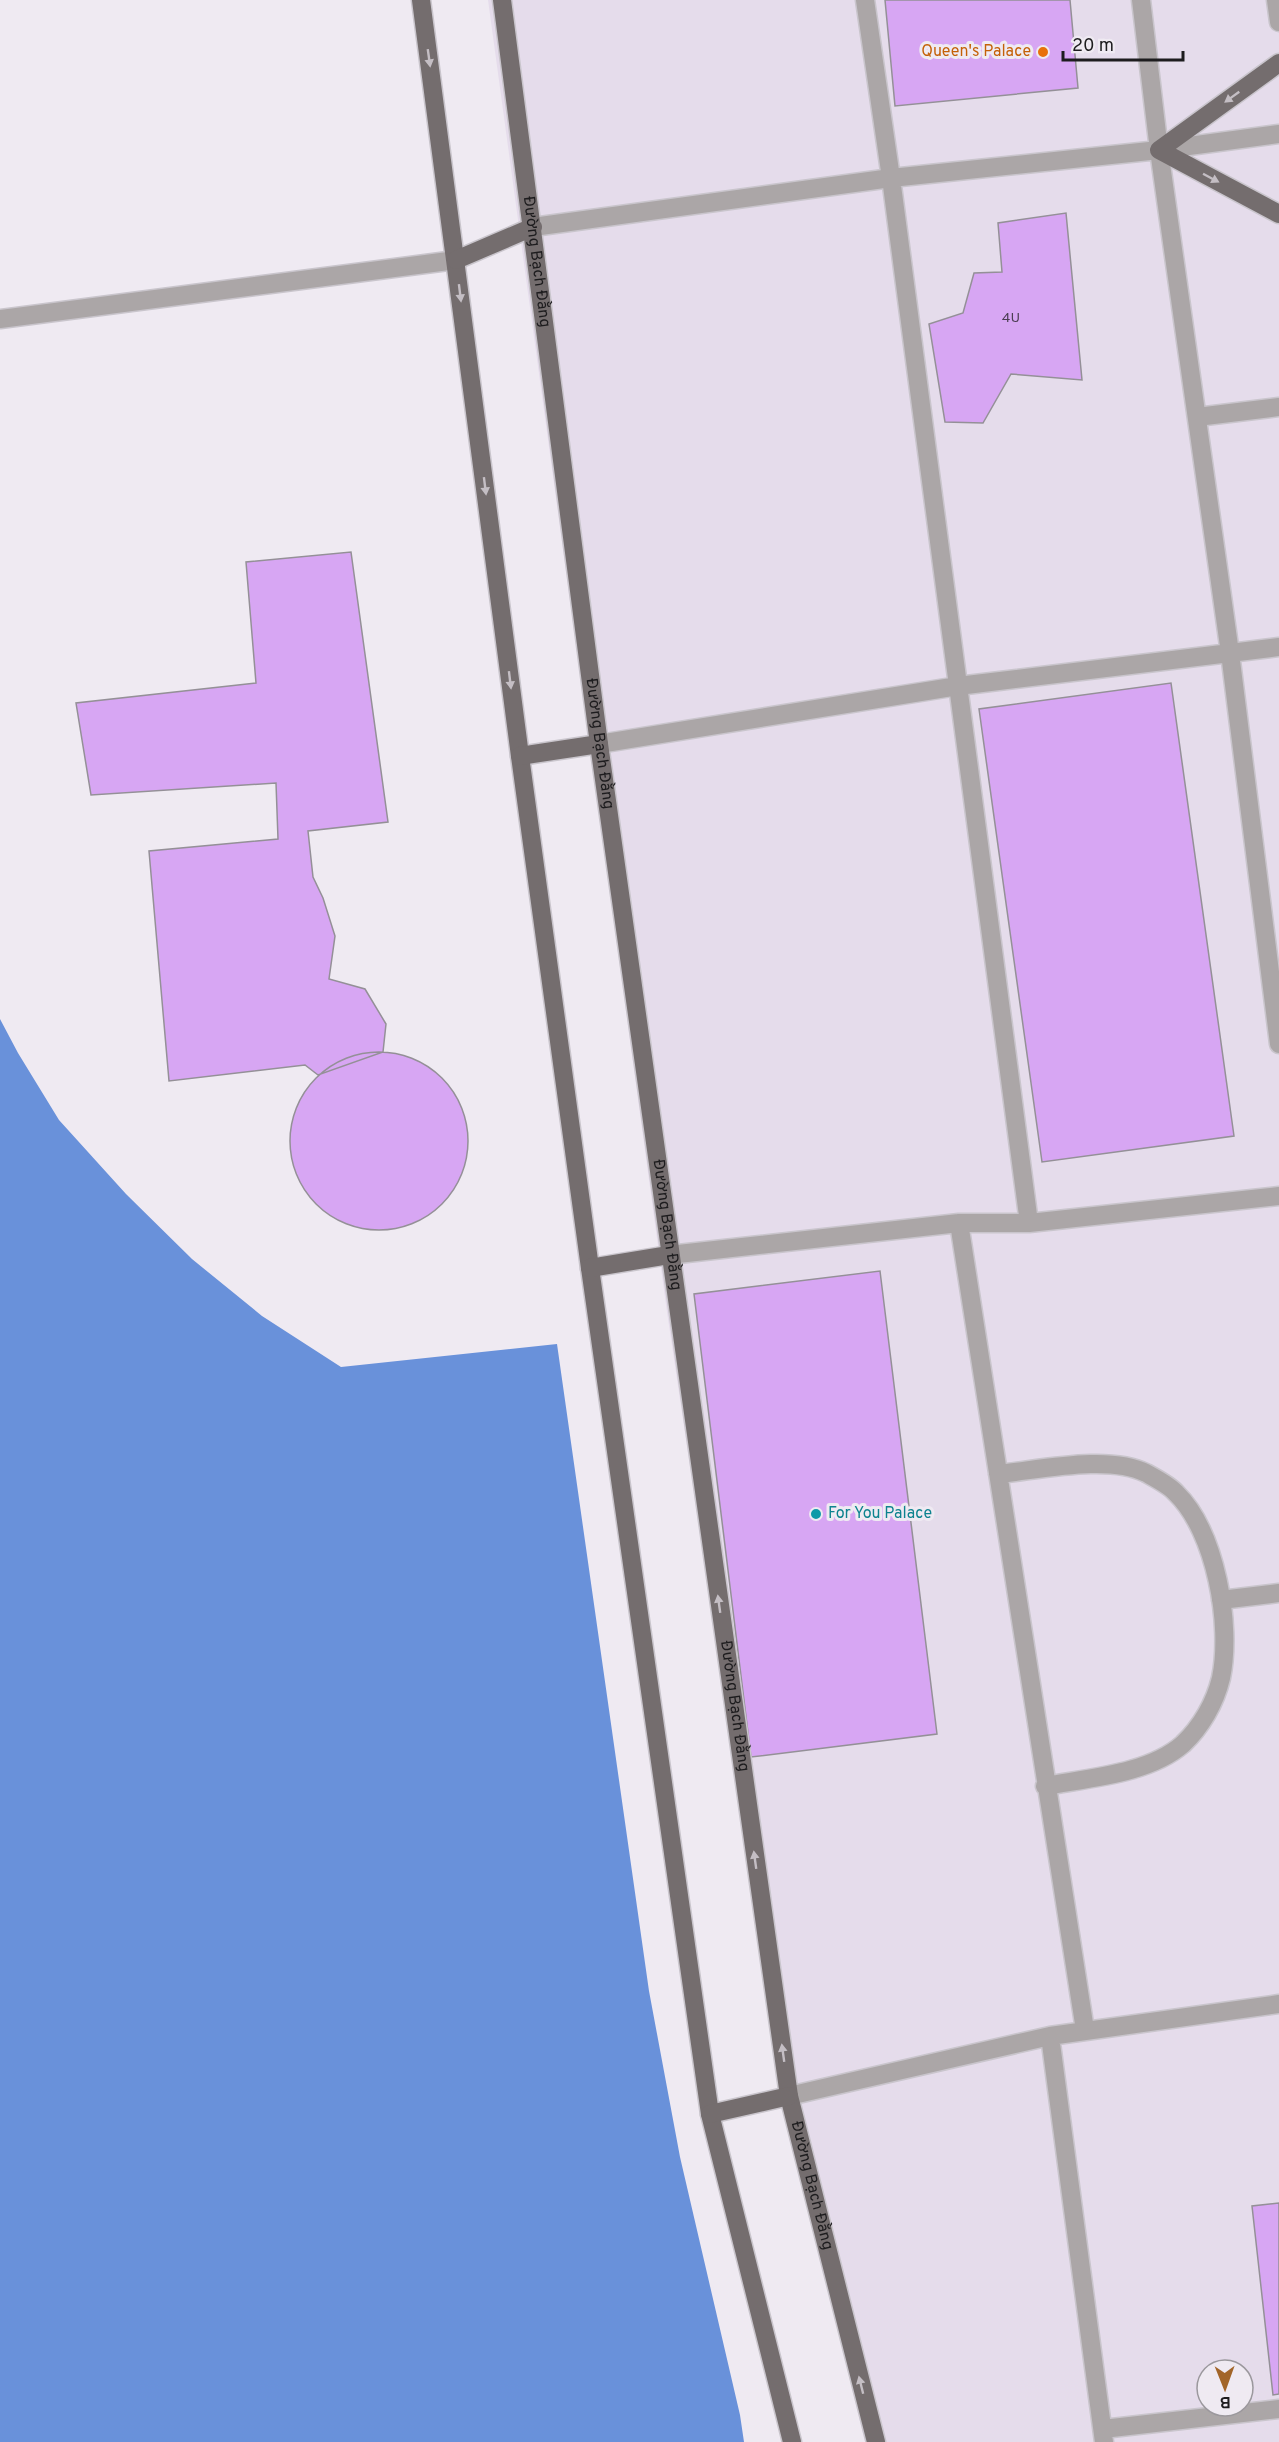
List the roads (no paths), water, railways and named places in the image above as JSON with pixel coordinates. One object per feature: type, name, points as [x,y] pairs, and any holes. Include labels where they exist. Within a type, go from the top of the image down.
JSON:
[{"type":"main road","points":[[421,0],[520,756],[710,2114],[792,2442]]},
{"type":"main road","name":"Đường Bạch Đằng","points":[[502,0],[599,744],[789,2096],[876,2442]]},
{"type":"main road","points":[[1279,63],[1159,150],[1279,214]]},
{"type":"main road","points":[[456,260],[533,227]]},
{"type":"main road","points":[[520,756],[599,744]]},
{"type":"main road","points":[[590,1268],[669,1255]]},
{"type":"main road","points":[[710,2114],[789,2096]]},
{"type":"street","points":[[865,0],[891,178],[1029,1223]]},
{"type":"street","points":[[1141,0],[1159,150],[1230,653],[1279,1044]]},
{"type":"street","points":[[1276,0],[1279,22]]},
{"type":"street","points":[[533,227],[891,178],[1159,150],[1279,134]]},
{"type":"street","points":[[0,319],[456,260]]},
{"type":"street","points":[[1197,417],[1279,406]]},
{"type":"street","points":[[599,744],[958,686],[1279,647]]},
{"type":"street","points":[[669,1255],[959,1223],[1029,1223],[1279,1196]]},
{"type":"street","points":[[959,1223],[1045,1786],[1085,2030]]},
{"type":"street","points":[[998,1474],[1102,1462],[1144,1472],[1176,1492],[1198,1524],[1214,1562],[1221,1600],[1224,1640],[1221,1678],[1207,1715],[1182,1745],[1141,1768],[1045,1786]]},
{"type":"street","points":[[1221,1600],[1279,1593]]},
{"type":"street","points":[[789,2096],[1050,2036],[1279,2004]]},
{"type":"street","points":[[1050,2036],[1103,2436],[1279,2409]]},
{"type":"water","points":[[0,1019],[59,1120],[126,1194],[192,1259],[262,1316],[341,1367],[557,1344],[649,1991],[680,2157],[740,2415],[744,2442],[0,2442]]},
{"type":"place","name":"Queen's Palace","points":[[1043,52]]},
{"type":"place","name":"For You Palace","points":[[816,1514]]}]
